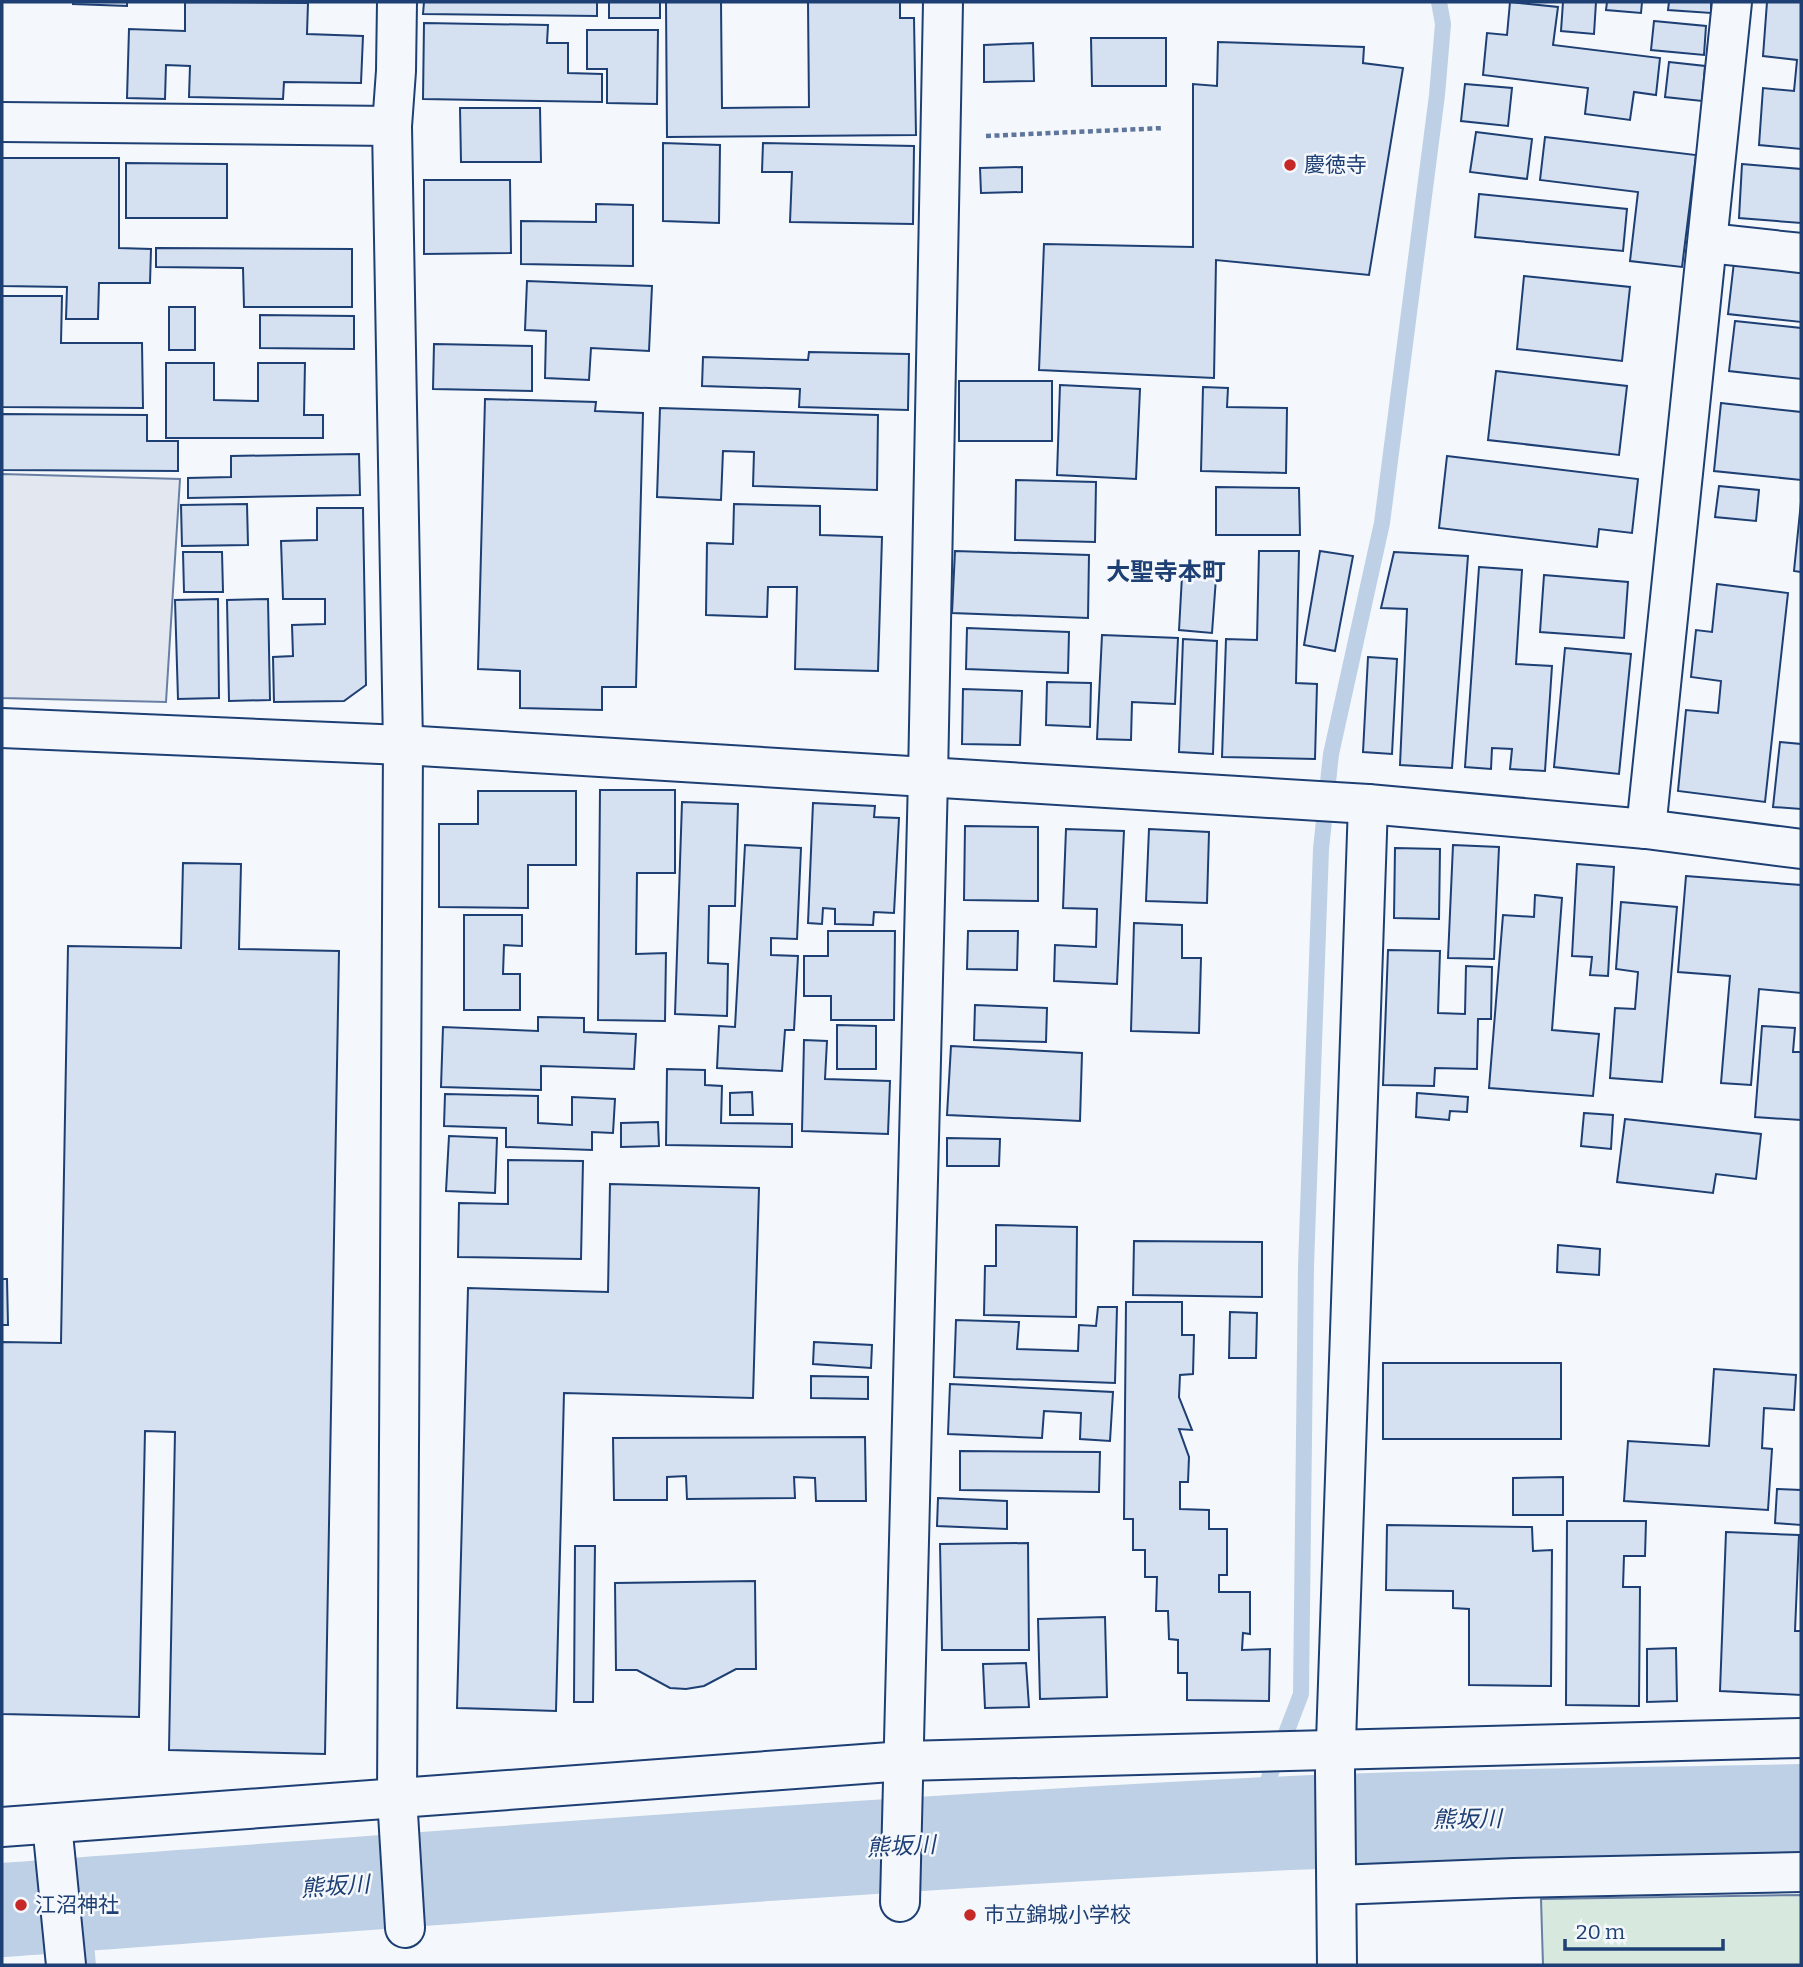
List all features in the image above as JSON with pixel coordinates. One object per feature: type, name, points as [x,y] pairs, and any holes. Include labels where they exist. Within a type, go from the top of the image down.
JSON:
[{"type":"street","points":[[397,2],[392,126],[403,745],[397,1797],[405,1928]]},
{"type":"street","points":[[900,1902],[928,778],[943,2]]},
{"type":"street","points":[[1646,829],[1732,2]]},
{"type":"street","points":[[2,122],[392,126]]},
{"type":"street","points":[[1709,243],[1801,253]]},
{"type":"street","points":[[2,727],[403,745],[1368,804],[1646,829],[1801,849]]},
{"type":"street","points":[[1337,1965],[1336,1760],[1368,804]]},
{"type":"street","points":[[2,1827],[904,1761],[1336,1760],[1801,1738]]},
{"type":"street","points":[[52,1824],[65,1957]]},
{"type":"street","points":[[1337,1870],[1514,1878],[1801,1872]]},
{"type":"path","points":[[940,138],[1164,128]]},
{"type":"shaded area","points":[[2,474],[180,479],[166,702],[2,698]]},
{"type":"shaded area","points":[[1801,1895],[1801,1965],[1543,1965],[1541,1899]]},
{"type":"building","points":[[127,2],[127,6],[73,4]]},
{"type":"building","points":[[185,2],[308,3],[307,34],[363,36],[361,83],[284,82],[283,99],[189,97],[190,66],[166,65],[165,99],[127,98],[129,29],[185,31]]},
{"type":"building","points":[[424,2],[597,2],[597,16],[423,14]]},
{"type":"building","points":[[609,2],[660,2],[660,18],[609,18]]},
{"type":"building","points":[[666,2],[721,2],[722,108],[809,107],[808,2],[900,2],[900,18],[914,18],[916,135],[667,137]]},
{"type":"building","points":[[1510,2],[1558,7],[1553,45],[1660,58],[1656,95],[1634,92],[1630,120],[1585,114],[1588,88],[1483,75],[1487,33],[1507,35]]},
{"type":"building","points":[[1563,2],[1596,2],[1594,34],[1561,31]]},
{"type":"building","points":[[1607,2],[1642,2],[1641,13],[1606,10]]},
{"type":"building","points":[[1669,2],[1711,2],[1711,13],[1668,10]]},
{"type":"building","points":[[1767,2],[1801,2],[1801,149],[1759,145],[1763,88],[1794,91],[1797,60],[1763,56]]},
{"type":"building","points":[[1654,21],[1706,26],[1704,55],[1651,50]]},
{"type":"building","points":[[424,23],[548,25],[547,43],[568,43],[568,73],[602,74],[602,102],[423,99]]},
{"type":"building","points":[[587,30],[658,30],[657,104],[607,103],[607,69],[587,69]]},
{"type":"building","points":[[1091,38],[1166,38],[1166,86],[1092,86]]},
{"type":"building","name":"慶徳寺","points":[[1218,42],[1364,47],[1363,63],[1403,68],[1369,275],[1216,260],[1214,378],[1039,370],[1044,244],[1193,247],[1193,84],[1217,86]]},
{"type":"building","points":[[1033,43],[1034,81],[984,82],[984,45]]},
{"type":"building","points":[[1669,62],[1705,66],[1702,101],[1665,97]]},
{"type":"building","points":[[1465,84],[1512,88],[1508,126],[1461,121]]},
{"type":"building","points":[[460,108],[540,108],[541,162],[461,162]]},
{"type":"building","points":[[1476,132],[1532,139],[1527,179],[1470,172]]},
{"type":"building","points":[[1545,137],[1696,155],[1682,267],[1630,261],[1638,192],[1540,180]]},
{"type":"building","points":[[663,143],[720,145],[719,223],[663,221]]},
{"type":"building","points":[[763,143],[914,146],[913,224],[790,222],[792,172],[762,172]]},
{"type":"building","points":[[2,158],[119,158],[119,248],[151,249],[150,283],[99,283],[98,319],[66,319],[67,287],[2,286]]},
{"type":"building","points":[[126,163],[227,164],[227,218],[126,218]]},
{"type":"building","points":[[1742,164],[1801,169],[1801,223],[1739,218]]},
{"type":"building","points":[[1022,167],[1022,192],[981,193],[980,168]]},
{"type":"building","points":[[424,180],[510,180],[511,253],[424,254]]},
{"type":"building","points":[[1479,194],[1627,209],[1623,251],[1475,237]]},
{"type":"building","points":[[596,204],[633,205],[633,266],[521,264],[521,221],[596,222]]},
{"type":"building","points":[[156,248],[352,249],[352,307],[244,307],[243,268],[156,267]]},
{"type":"building","points":[[1734,262],[1801,269],[1801,322],[1728,314]]},
{"type":"building","points":[[1524,276],[1630,287],[1622,361],[1517,349]]},
{"type":"building","points":[[527,281],[652,286],[649,351],[591,348],[589,380],[545,378],[546,331],[525,330]]},
{"type":"building","points":[[2,296],[62,296],[61,343],[142,343],[143,408],[2,407]]},
{"type":"building","points":[[169,307],[195,307],[195,350],[169,350]]},
{"type":"building","points":[[260,315],[354,316],[354,349],[260,348]]},
{"type":"building","points":[[1735,321],[1801,328],[1801,379],[1729,371]]},
{"type":"building","points":[[434,344],[532,346],[532,391],[433,389]]},
{"type":"building","points":[[809,352],[909,354],[908,410],[799,407],[800,389],[702,386],[703,357],[808,360]]},
{"type":"building","points":[[166,363],[214,363],[214,400],[258,401],[258,363],[305,363],[304,415],[323,415],[323,438],[166,438]]},
{"type":"building","points":[[1496,371],[1627,386],[1619,455],[1488,440]]},
{"type":"building","points":[[959,381],[1052,381],[1052,441],[959,441]]},
{"type":"building","points":[[1060,385],[1140,389],[1136,479],[1057,475]]},
{"type":"building","points":[[1203,387],[1228,388],[1227,407],[1287,408],[1286,473],[1201,471]]},
{"type":"building","points":[[485,399],[596,402],[595,411],[643,413],[636,687],[602,687],[602,710],[520,708],[520,671],[478,669]]},
{"type":"building","points":[[1721,403],[1801,412],[1801,480],[1714,471]]},
{"type":"building","points":[[660,408],[878,415],[877,490],[753,486],[754,452],[723,451],[721,500],[657,497]]},
{"type":"building","points":[[2,414],[147,415],[147,441],[178,441],[178,471],[2,470]]},
{"type":"building","points":[[359,454],[360,495],[188,498],[188,478],[231,477],[231,456]]},
{"type":"building","points":[[1447,456],[1638,479],[1632,533],[1599,529],[1597,547],[1439,528]]},
{"type":"building","points":[[1016,480],[1096,482],[1095,542],[1015,540]]},
{"type":"building","points":[[1719,486],[1759,490],[1756,521],[1715,517]]},
{"type":"building","points":[[1216,487],[1299,488],[1300,535],[1216,535]]},
{"type":"building","points":[[1801,502],[1801,572],[1794,571]]},
{"type":"building","points":[[247,504],[248,545],[182,546],[181,505]]},
{"type":"building","points":[[734,504],[820,506],[820,535],[882,537],[878,671],[795,669],[797,587],[768,587],[767,617],[706,615],[707,543],[733,544]]},
{"type":"building","points":[[317,508],[363,508],[366,685],[344,701],[274,702],[273,657],[293,656],[292,625],[325,624],[325,599],[283,599],[281,541],[317,540]]},
{"type":"building","points":[[955,551],[1089,555],[1088,618],[952,613]]},
{"type":"building","points":[[1259,551],[1299,551],[1296,683],[1317,684],[1315,759],[1222,757],[1226,639],[1257,640]]},
{"type":"building","points":[[1320,551],[1353,556],[1335,651],[1304,645]]},
{"type":"building","points":[[183,552],[222,552],[223,592],[184,592]]},
{"type":"building","points":[[1394,552],[1468,556],[1452,768],[1400,765],[1407,609],[1381,608]]},
{"type":"building","points":[[1479,567],[1522,570],[1516,664],[1552,666],[1545,771],[1510,769],[1512,749],[1492,748],[1491,769],[1465,767]]},
{"type":"building","points":[[1544,575],[1628,582],[1624,638],[1540,632]]},
{"type":"building","points":[[1182,576],[1216,578],[1212,633],[1179,630]]},
{"type":"building","points":[[1717,584],[1788,593],[1765,802],[1678,791],[1686,710],[1718,713],[1721,681],[1691,677],[1696,630],[1712,632]]},
{"type":"building","points":[[218,599],[219,698],[178,699],[175,600]]},
{"type":"building","points":[[268,599],[270,700],[229,701],[227,600]]},
{"type":"building","points":[[967,628],[1069,632],[1068,673],[966,669]]},
{"type":"building","points":[[1102,635],[1178,638],[1175,704],[1132,702],[1131,740],[1097,739]]},
{"type":"building","points":[[1183,639],[1217,641],[1213,754],[1179,752]]},
{"type":"building","points":[[1565,648],[1631,654],[1619,774],[1554,767]]},
{"type":"building","points":[[1368,657],[1397,659],[1392,754],[1363,752]]},
{"type":"building","points":[[1047,682],[1091,683],[1090,727],[1046,725]]},
{"type":"building","points":[[963,689],[1022,691],[1020,745],[962,744]]},
{"type":"building","points":[[1780,742],[1801,744],[1801,809],[1773,807]]},
{"type":"building","points":[[600,790],[675,790],[675,873],[637,873],[636,954],[666,953],[665,1021],[598,1020]]},
{"type":"building","points":[[478,791],[576,791],[576,865],[528,865],[528,908],[439,907],[439,824],[478,824]]},
{"type":"building","points":[[682,802],[738,804],[735,906],[709,906],[708,963],[728,964],[727,1016],[675,1014]]},
{"type":"building","points":[[813,803],[875,806],[874,817],[899,818],[894,913],[874,912],[873,925],[835,924],[835,909],[823,908],[822,924],[808,923]]},
{"type":"building","points":[[965,826],[1038,827],[1038,901],[964,900]]},
{"type":"building","points":[[1066,829],[1124,831],[1117,984],[1054,981],[1055,945],[1096,947],[1097,909],[1063,908]]},
{"type":"building","points":[[1149,829],[1209,832],[1207,903],[1146,901]]},
{"type":"building","points":[[745,845],[801,848],[797,939],[771,938],[771,955],[798,956],[794,1030],[785,1030],[782,1071],[717,1068],[719,1026],[735,1027]]},
{"type":"building","points":[[1453,845],[1499,847],[1494,959],[1448,958]]},
{"type":"building","points":[[1395,848],[1440,849],[1439,919],[1394,918]]},
{"type":"building","points":[[183,863],[241,864],[239,949],[339,951],[325,1754],[169,1750],[175,1432],[145,1431],[139,1717],[2,1714],[2,1342],[61,1343],[68,946],[181,948]]},
{"type":"building","points":[[1577,864],[1614,867],[1608,976],[1590,975],[1592,957],[1572,956]]},
{"type":"building","points":[[1686,876],[1801,885],[1801,993],[1759,989],[1751,1085],[1721,1083],[1730,976],[1678,972]]},
{"type":"building","points":[[1535,895],[1562,898],[1552,1030],[1599,1034],[1593,1096],[1489,1088],[1503,915],[1534,917]]},
{"type":"building","points":[[1621,902],[1677,907],[1662,1082],[1610,1078],[1615,1008],[1635,1009],[1638,972],[1616,969]]},
{"type":"building","points":[[464,915],[522,915],[522,946],[504,945],[503,974],[520,974],[520,1010],[464,1010]]},
{"type":"building","points":[[1134,923],[1182,925],[1182,958],[1201,958],[1199,1033],[1131,1031]]},
{"type":"building","points":[[828,931],[895,931],[894,1020],[831,1020],[831,996],[804,996],[804,956],[828,956]]},
{"type":"building","points":[[968,931],[1018,931],[1017,970],[967,969]]},
{"type":"building","points":[[1388,950],[1440,951],[1438,1013],[1465,1014],[1466,966],[1492,967],[1491,1019],[1478,1019],[1477,1069],[1435,1068],[1434,1086],[1383,1085]]},
{"type":"building","points":[[975,1005],[1047,1008],[1046,1042],[974,1040]]},
{"type":"building","points":[[538,1017],[584,1018],[584,1032],[636,1034],[634,1069],[541,1066],[541,1090],[441,1087],[443,1027],[538,1031]]},
{"type":"building","points":[[837,1025],[876,1026],[876,1069],[837,1069]]},
{"type":"building","points":[[1762,1026],[1795,1028],[1793,1052],[1801,1052],[1801,1120],[1755,1117]]},
{"type":"building","points":[[804,1040],[827,1041],[825,1079],[890,1081],[888,1134],[802,1131]]},
{"type":"building","points":[[951,1046],[1082,1053],[1080,1121],[947,1115]]},
{"type":"building","points":[[667,1069],[705,1070],[705,1085],[722,1086],[721,1123],[792,1124],[792,1147],[666,1145]]},
{"type":"building","points":[[752,1092],[753,1115],[730,1115],[730,1093]]},
{"type":"building","points":[[1417,1093],[1468,1097],[1467,1112],[1450,1111],[1449,1120],[1416,1117]]},
{"type":"building","points":[[445,1094],[538,1096],[538,1123],[572,1125],[572,1097],[615,1099],[613,1133],[592,1132],[592,1150],[506,1147],[506,1128],[444,1126]]},
{"type":"building","points":[[1584,1113],[1613,1115],[1611,1149],[1581,1146]]},
{"type":"building","points":[[1625,1119],[1761,1134],[1756,1179],[1716,1174],[1713,1193],[1617,1182]]},
{"type":"building","points":[[658,1122],[659,1146],[621,1147],[621,1123]]},
{"type":"building","points":[[449,1136],[497,1138],[495,1193],[446,1191]]},
{"type":"building","points":[[947,1138],[1000,1139],[999,1166],[947,1166]]},
{"type":"building","points":[[508,1160],[583,1161],[581,1259],[458,1257],[459,1203],[508,1204]]},
{"type":"building","points":[[610,1184],[759,1188],[753,1398],[564,1393],[556,1711],[457,1708],[468,1288],[608,1292]]},
{"type":"building","points":[[996,1225],[1077,1227],[1076,1317],[984,1315],[985,1266],[996,1266]]},
{"type":"building","points":[[1134,1241],[1262,1242],[1262,1297],[1133,1295]]},
{"type":"building","points":[[1558,1245],[1600,1249],[1599,1275],[1557,1272]]},
{"type":"building","points":[[2,1279],[7,1279],[8,1325],[2,1325]]},
{"type":"building","points":[[1126,1302],[1182,1302],[1182,1335],[1194,1335],[1193,1374],[1180,1375],[1179,1397],[1192,1430],[1179,1429],[1189,1457],[1188,1482],[1180,1482],[1180,1509],[1209,1510],[1209,1529],[1227,1529],[1227,1575],[1219,1575],[1219,1592],[1250,1592],[1250,1634],[1243,1633],[1242,1650],[1270,1649],[1269,1701],[1187,1700],[1187,1673],[1178,1673],[1178,1640],[1169,1639],[1168,1611],[1156,1611],[1157,1577],[1145,1577],[1145,1550],[1133,1550],[1133,1519],[1124,1519]]},
{"type":"building","points":[[1098,1307],[1117,1307],[1115,1383],[954,1377],[956,1320],[1019,1322],[1017,1349],[1078,1351],[1079,1325],[1096,1326]]},
{"type":"building","points":[[1230,1312],[1257,1313],[1256,1358],[1229,1358]]},
{"type":"building","points":[[814,1342],[872,1345],[871,1368],[813,1364]]},
{"type":"building","points":[[1383,1363],[1561,1363],[1561,1439],[1383,1439]]},
{"type":"building","points":[[1714,1369],[1796,1375],[1794,1410],[1764,1408],[1762,1448],[1772,1449],[1768,1510],[1624,1501],[1628,1441],[1709,1446]]},
{"type":"building","points":[[811,1376],[868,1377],[868,1399],[811,1398]]},
{"type":"building","points":[[950,1384],[1113,1392],[1110,1441],[1080,1439],[1081,1413],[1044,1411],[1042,1438],[948,1434]]},
{"type":"building","points":[[865,1437],[866,1501],[816,1501],[815,1478],[794,1477],[795,1498],[687,1499],[686,1476],[667,1477],[667,1500],[614,1500],[613,1438]]},
{"type":"building","points":[[960,1451],[1100,1452],[1099,1492],[960,1490]]},
{"type":"building","points":[[1563,1477],[1563,1515],[1513,1515],[1513,1478]]},
{"type":"building","points":[[1777,1489],[1801,1490],[1801,1525],[1775,1523]]},
{"type":"building","points":[[938,1498],[1007,1501],[1007,1529],[937,1526]]},
{"type":"building","points":[[1567,1521],[1646,1521],[1645,1556],[1624,1556],[1623,1587],[1640,1587],[1639,1706],[1566,1705]]},
{"type":"building","points":[[1387,1525],[1532,1527],[1533,1551],[1552,1550],[1551,1686],[1469,1685],[1469,1609],[1453,1608],[1453,1591],[1386,1590]]},
{"type":"building","points":[[1726,1532],[1799,1535],[1795,1631],[1801,1631],[1801,1695],[1720,1691]]},
{"type":"building","points":[[1028,1543],[1029,1650],[942,1650],[940,1544]]},
{"type":"building","points":[[575,1546],[595,1546],[593,1702],[574,1702]]},
{"type":"building","points":[[755,1581],[756,1669],[736,1669],[704,1686],[686,1689],[670,1688],[637,1670],[616,1670],[615,1583]]},
{"type":"building","points":[[1105,1617],[1107,1697],[1040,1699],[1038,1619]]},
{"type":"building","points":[[1676,1648],[1677,1701],[1647,1702],[1647,1649]]},
{"type":"building","points":[[1026,1663],[1029,1707],[985,1708],[983,1664]]},
{"type":"waterway","points":[[1251,1825],[1301,1694],[1306,1266],[1321,849],[1331,754],[1382,523],[1437,95],[1443,24],[1439,2]]},
{"type":"waterway","name":"熊坂川","points":[[2,1910],[1093,1833],[1387,1820],[1801,1811]]},
{"type":"waterway","points":[[82,1905],[88,1965]]},
{"type":"place","name":"慶徳寺","points":[[1290,165]]},
{"type":"place","name":"江沼神社","points":[[21,1905]]},
{"type":"place","name":"市立錦城小学校","points":[[970,1915]]},
{"type":"district","name":"大聖寺本町","points":[[1166,572]]}]
